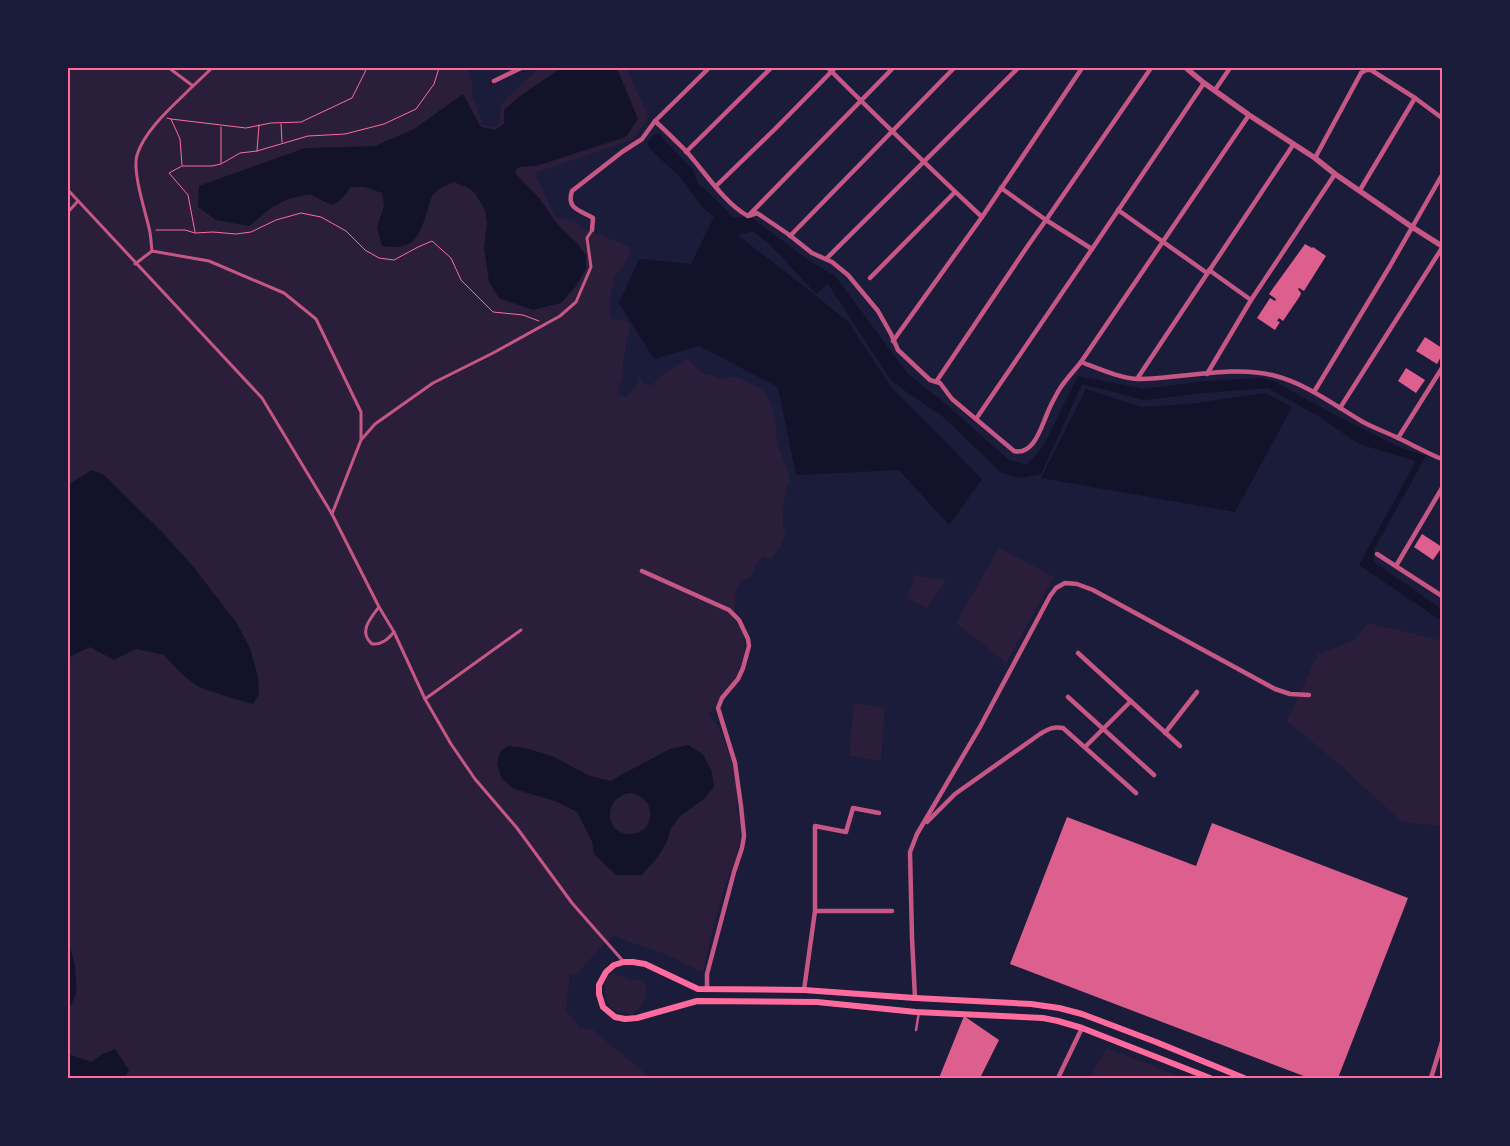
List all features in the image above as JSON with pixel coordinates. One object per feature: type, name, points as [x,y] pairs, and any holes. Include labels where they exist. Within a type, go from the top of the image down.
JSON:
[{"type":"main road","points":[[1210,1078],[1082,1028],[1043,1018],[917,1012],[817,1002],[697,1001],[637,1018],[625,1019],[615,1017],[603,1007],[599,986],[606,972],[614,965],[634,962],[645,964],[698,989],[707,990],[804,990],[1031,1004],[1059,1008],[1087,1016],[1244,1078]]},
{"type":"main road","points":[[697,1001],[698,989]]},
{"type":"main road","points":[[915,998],[917,1012]]},
{"type":"main road","points":[[1082,1028],[1087,1016]]},
{"type":"street","points":[[169,68],[193,86]]},
{"type":"street","points":[[152,251],[150,230],[137,181],[136,156],[162,116],[212,68]]},
{"type":"street","points":[[494,81],[521,68]]},
{"type":"street","points":[[332,514],[361,440],[375,424],[433,383],[560,316],[576,302],[592,266],[587,238],[592,230],[593,218],[572,206],[570,199],[572,191],[642,139],[655,121],[709,68]]},
{"type":"street","points":[[686,152],[771,68]]},
{"type":"street","points":[[748,216],[893,68]]},
{"type":"street","points":[[790,236],[954,68]]},
{"type":"street","points":[[826,259],[1018,68]]},
{"type":"street","points":[[893,341],[982,217],[1082,68]]},
{"type":"street","points":[[936,382],[1026,247],[1151,68]]},
{"type":"street","points":[[1186,68],[1249,115],[1315,158],[1335,174],[1442,247],[1340,408]]},
{"type":"street","points":[[1215,90],[1230,68]]},
{"type":"street","points":[[716,186],[832,69],[924,163],[982,217]]},
{"type":"street","points":[[1315,158],[1361,73],[1366,70],[1371,70],[1442,118]]},
{"type":"street","points":[[976,419],[1204,83]]},
{"type":"street","points":[[1360,190],[1415,98]]},
{"type":"street","points":[[655,121],[740,212],[748,216],[757,213],[812,253],[826,259],[848,275],[878,312],[898,350],[930,380],[940,383],[952,399],[1008,447],[1020,452],[1027,450],[1036,439],[1060,387],[1081,362],[1249,115]]},
{"type":"street","points":[[1137,379],[1293,145]]},
{"type":"street","points":[[1207,374],[1251,300],[1335,174]]},
{"type":"street","points":[[1314,392],[1442,175]]},
{"type":"street","points":[[1001,188],[1046,220],[1092,249]]},
{"type":"street","points":[[68,190],[262,398],[332,514],[379,607],[394,632],[425,699],[450,744],[475,779],[517,828],[572,903],[624,962]]},
{"type":"street","points":[[870,278],[955,192]]},
{"type":"street","points":[[68,212],[78,201]]},
{"type":"street","points":[[1118,210],[1251,300]]},
{"type":"street","points":[[135,264],[152,251],[208,260],[284,293],[316,319],[361,412],[361,440]]},
{"type":"street","points":[[1081,362],[1101,370],[1137,379],[1254,372],[1272,375],[1314,392],[1366,423],[1442,459]]},
{"type":"street","points":[[1398,438],[1442,368]]},
{"type":"street","points":[[1396,566],[1442,488]]},
{"type":"street","points":[[1377,554],[1442,596]]},
{"type":"street","points":[[642,571],[729,610],[739,620],[748,639],[749,646],[743,668],[738,679],[722,698],[718,708],[734,763],[744,836],[707,974],[707,990]]},
{"type":"street","points":[[915,998],[910,852],[917,834],[980,727],[1045,604],[1056,588],[1065,583],[1077,584],[1093,590],[1275,689],[1290,694],[1309,695]]},
{"type":"street","points":[[379,607],[366,627],[367,640],[372,644],[378,644],[389,638],[394,632]]},
{"type":"street","points":[[425,699],[521,630]]},
{"type":"street","points":[[1078,653],[1180,746]]},
{"type":"street","points":[[1165,733],[1197,692]]},
{"type":"street","points":[[1068,697],[1154,775]]},
{"type":"street","points":[[1085,747],[1130,701]]},
{"type":"street","points":[[917,834],[932,815],[955,794],[1048,729],[1056,726],[1063,728],[1136,793]]},
{"type":"street","points":[[804,990],[815,911],[815,826],[846,832],[853,808],[878,813]]},
{"type":"street","points":[[815,911],[892,910]]},
{"type":"street","points":[[1058,1078],[1082,1028]]},
{"type":"street","points":[[1431,1078],[1442,1042]]},
{"type":"lane","points":[[916,1030],[917,1012]]},
{"type":"path","points":[[162,116],[170,119],[246,128],[281,122],[301,122],[352,98],[366,68]]},
{"type":"path","points":[[195,233],[188,195],[169,173],[182,166],[222,164],[240,153],[257,151],[308,136],[345,134],[384,124],[416,109],[434,84],[439,68]]},
{"type":"path","points":[[170,119],[180,139],[182,166]]},
{"type":"path","points":[[281,122],[282,143]]},
{"type":"path","points":[[221,126],[222,164]]},
{"type":"path","points":[[257,151],[259,126]]},
{"type":"path","points":[[150,230],[185,230],[195,233],[236,234],[251,232],[276,220],[301,212],[321,217],[346,231],[365,250],[379,258],[394,260],[432,241],[451,258],[461,280],[493,312],[523,315],[547,323]]},
{"type":"shaded area","points":[[68,68],[468,68],[472,84],[472,95],[483,125],[493,127],[499,123],[501,104],[539,68],[626,68],[649,117],[632,140],[535,173],[555,217],[575,221],[583,228],[630,247],[627,260],[613,279],[609,303],[612,318],[620,320],[624,318],[630,325],[623,363],[623,375],[618,387],[619,395],[626,398],[638,383],[638,375],[645,385],[652,385],[661,376],[687,358],[702,373],[719,379],[738,377],[763,388],[773,410],[779,449],[790,480],[787,486],[783,511],[784,539],[772,557],[770,559],[764,557],[757,563],[750,578],[742,580],[736,589],[734,619],[744,635],[744,656],[737,677],[708,715],[721,732],[729,753],[737,790],[736,809],[740,820],[740,832],[736,858],[727,879],[703,973],[667,955],[614,936],[606,942],[576,975],[570,974],[566,1010],[580,1028],[592,1029],[647,1075],[645,1078],[68,1078]]},
{"type":"shaded area","points":[[561,68],[615,68],[619,73],[638,119],[626,137],[536,166],[521,167],[515,170],[516,174],[539,198],[558,225],[577,243],[586,255],[586,269],[576,286],[561,303],[533,310],[499,298],[489,282],[484,248],[487,223],[485,210],[474,192],[454,182],[441,188],[433,196],[422,227],[414,240],[409,244],[393,247],[382,246],[377,227],[384,206],[382,193],[365,187],[351,187],[340,200],[331,205],[310,194],[288,199],[271,208],[249,226],[216,220],[198,207],[199,186],[305,148],[375,146],[414,129],[463,94],[481,127],[495,130],[504,124],[504,110],[520,96]]},
{"type":"shaded area","points":[[659,133],[694,171],[698,184],[733,217],[752,218],[811,262],[835,276],[908,374],[941,400],[1009,460],[1027,465],[1044,445],[1078,376],[1144,389],[1206,381],[1262,378],[1274,381],[1333,414],[1401,448],[1426,456],[1374,549],[1374,562],[1442,608],[1442,621],[1359,565],[1416,461],[1359,444],[1318,416],[1268,388],[1144,400],[1082,384],[1041,474],[1021,478],[1002,473],[942,416],[891,380],[828,284],[816,294],[768,243],[753,231],[738,235],[703,208],[680,177],[650,149],[647,142]]},
{"type":"shaded area","points":[[714,217],[848,322],[891,387],[982,479],[949,525],[899,470],[796,475],[778,387],[699,346],[654,359],[619,303],[639,259],[691,264]]},
{"type":"shaded area","points":[[1086,389],[1141,407],[1191,404],[1265,393],[1292,407],[1235,512],[1041,478]]},
{"type":"shaded area","points":[[92,470],[104,475],[162,532],[191,564],[236,622],[250,648],[258,677],[259,694],[253,704],[199,687],[184,676],[164,655],[136,649],[114,660],[90,647],[71,656],[68,660],[68,485]]},
{"type":"shaded area","points":[[999,548],[1054,577],[1006,663],[956,623]]},
{"type":"shaded area","points":[[912,575],[946,580],[927,608],[907,598],[913,581]]},
{"type":"shaded area","points":[[1369,623],[1442,642],[1442,826],[1402,822],[1339,764],[1287,721],[1318,654],[1353,641]]},
{"type":"shaded area","points":[[854,703],[885,708],[881,761],[849,756]]},
{"type":"shaded area","points":[[688,745],[703,754],[712,772],[714,787],[704,799],[680,816],[671,828],[666,844],[642,875],[616,875],[594,854],[592,842],[577,812],[555,801],[514,789],[502,779],[497,765],[500,752],[508,746],[526,748],[554,757],[590,776],[610,781],[670,749]],"holes":[[[629,793],[638,795],[645,800],[649,807],[649,822],[638,833],[629,834],[621,832],[611,822],[611,808],[621,796]]]},
{"type":"shaded area","points":[[68,946],[74,962],[76,992],[68,1010]]},
{"type":"shaded area","points":[[613,973],[630,980],[640,979],[646,983],[644,1001],[632,1014],[616,1011],[606,1000],[606,980],[608,975]]},
{"type":"shaded area","points":[[1107,1048],[1184,1078],[1089,1078]]},
{"type":"shaded area","points":[[115,1049],[129,1070],[125,1078],[68,1078],[68,1054],[91,1062]]},
{"type":"building","points":[[1305,244],[1326,256],[1304,291],[1298,289],[1301,293],[1300,296],[1283,321],[1279,318],[1277,321],[1280,322],[1275,330],[1257,318],[1270,298],[1275,301],[1276,299],[1269,294]]},
{"type":"building","points":[[1425,337],[1442,348],[1442,355],[1437,364],[1416,351]]},
{"type":"building","points":[[1406,368],[1425,380],[1416,393],[1398,381]]},
{"type":"building","points":[[1422,534],[1442,547],[1433,560],[1414,547]]},
{"type":"building","points":[[1067,817],[1196,866],[1212,823],[1408,898],[1338,1078],[1309,1078],[1010,964]]},
{"type":"building","points":[[964,1016],[999,1040],[980,1078],[939,1078]]}]
